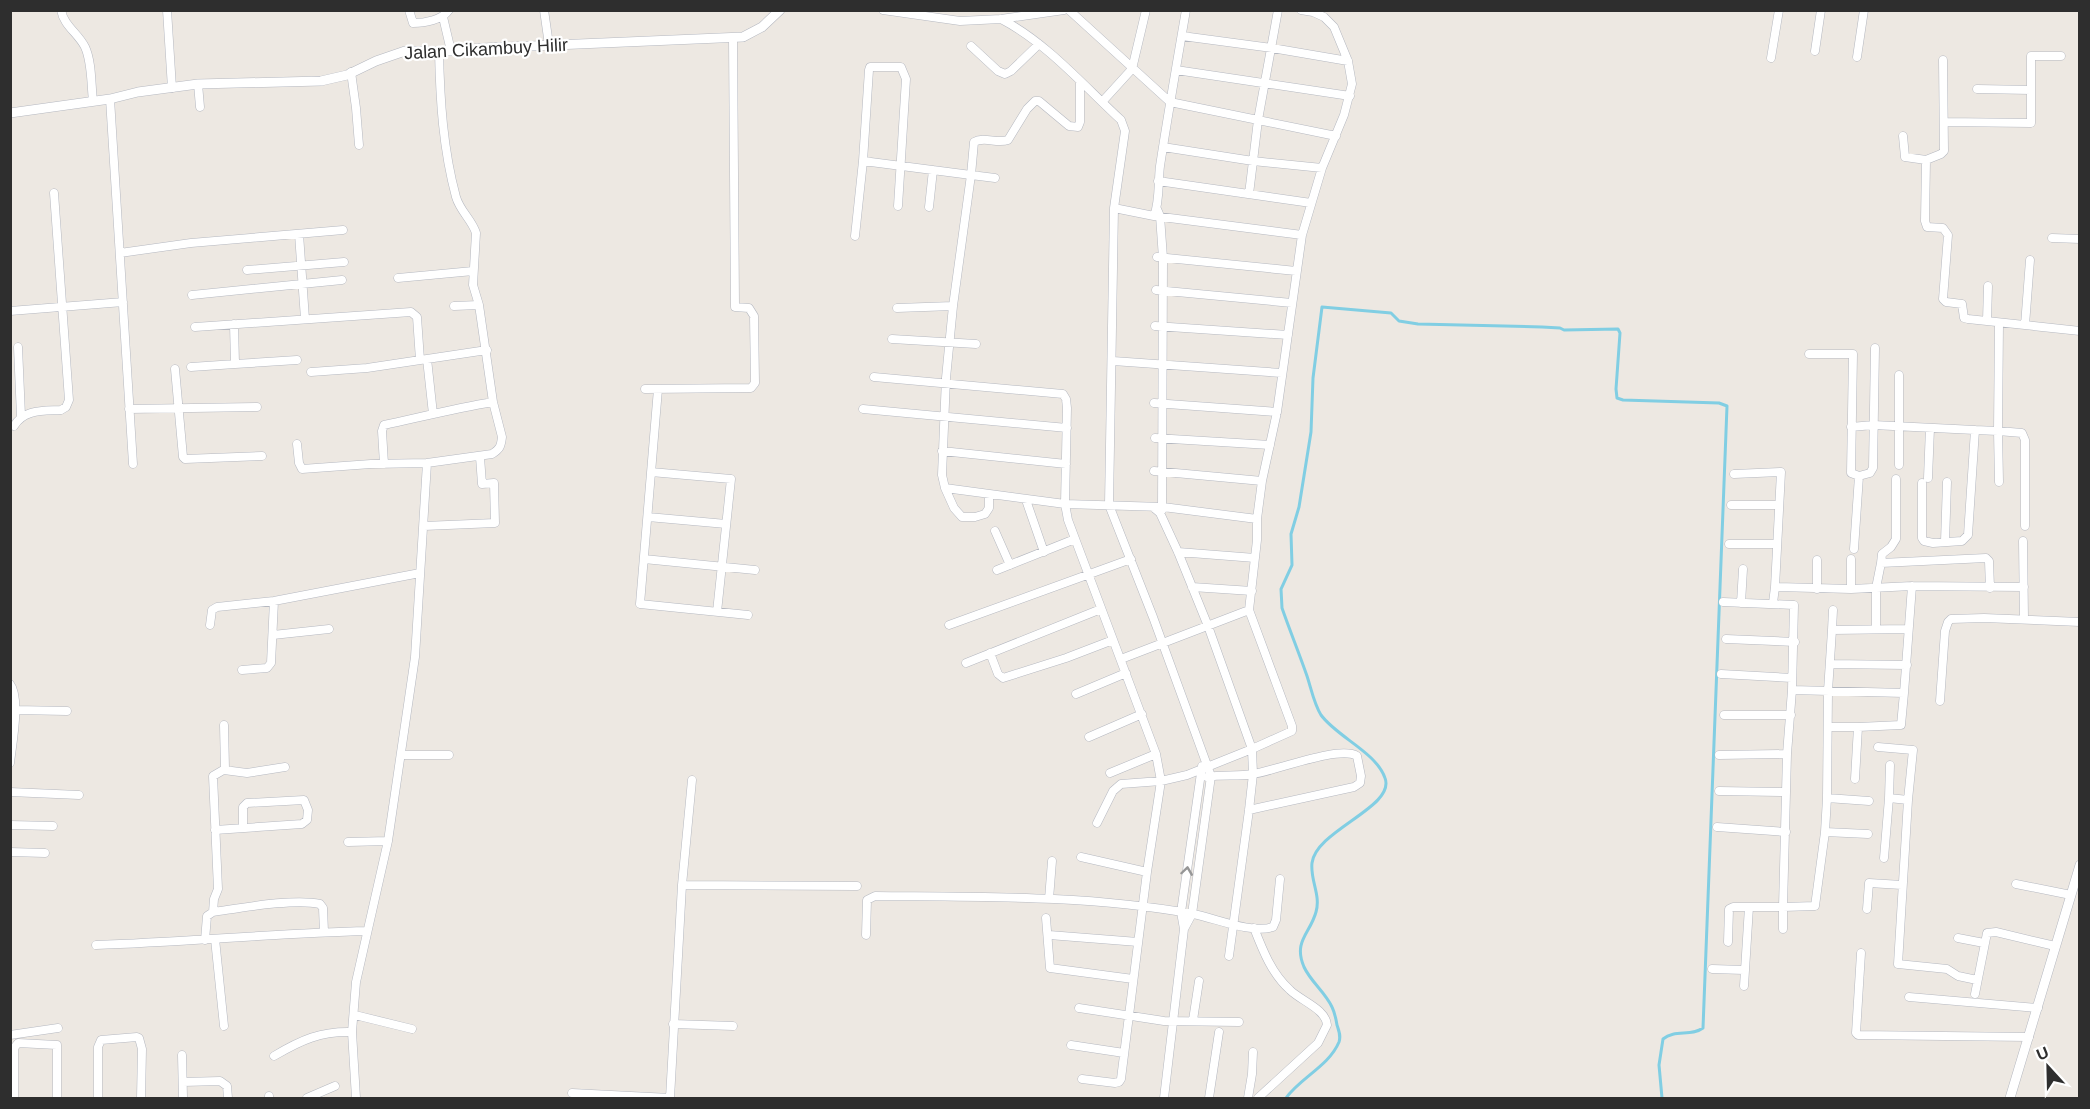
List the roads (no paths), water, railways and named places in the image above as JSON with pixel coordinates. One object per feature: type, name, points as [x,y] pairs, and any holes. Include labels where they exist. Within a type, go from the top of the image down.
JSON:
[{"type":"street","points":[[61,10],[64,20],[77,34],[86,50],[93,101]]},
{"type":"street","points":[[167,10],[172,88]]},
{"type":"street","points":[[409,10],[409,22],[422,23],[446,14],[452,51]]},
{"type":"street","points":[[544,10],[549,45]]},
{"type":"street","name":"Jalan Cikambuy Hilir","points":[[10,113],[198,84],[332,79],[405,51],[452,51],[743,37],[756,31],[780,10]]},
{"type":"street","points":[[883,10],[960,21],[1001,20],[1064,10]]},
{"type":"street","points":[[1069,10],[1170,102],[1336,136]]},
{"type":"street","points":[[1102,102],[1132,69],[1146,10]]},
{"type":"street","points":[[1186,10],[1158,181],[1159,326],[1162,366],[1158,403],[1159,509],[1208,626],[1252,749],[1253,774],[1229,956]]},
{"type":"street","points":[[1249,194],[1258,120],[1278,10]]},
{"type":"street","points":[[1097,823],[1113,791],[1121,784],[1161,781],[1203,772],[1290,733],[1292,726],[1249,610],[1257,519],[1262,481],[1277,412],[1302,235],[1322,168],[1350,96],[1352,76],[1336,30],[1330,21],[1313,12],[1301,10]]},
{"type":"street","points":[[1771,58],[1779,10]]},
{"type":"street","points":[[1815,51],[1821,10]]},
{"type":"street","points":[[1857,57],[1864,10]]},
{"type":"street","points":[[1001,20],[1039,44],[1121,120],[1125,131],[1114,208],[1109,505],[1163,643],[1204,759],[1181,912],[1184,928],[1164,1098]]},
{"type":"street","points":[[1182,36],[1348,61]]},
{"type":"street","points":[[645,389],[751,388],[755,383],[754,316],[749,308],[735,307],[733,38]]},
{"type":"street","points":[[971,46],[998,71],[1005,74],[1039,44]]},
{"type":"street","points":[[297,444],[298,464],[302,469],[428,463],[480,457],[492,454],[501,444],[502,437],[493,402],[487,350],[474,290],[476,233],[457,200],[452,178],[440,105],[439,51]]},
{"type":"street","points":[[1944,122],[2031,123],[2031,56],[2061,56]]},
{"type":"street","points":[[1903,136],[1905,157],[1926,160],[1943,153],[1943,60]]},
{"type":"street","points":[[855,236],[870,67],[902,67],[906,79],[898,206]]},
{"type":"street","points":[[1176,70],[1350,96]]},
{"type":"street","points":[[351,72],[359,145]]},
{"type":"street","points":[[989,495],[989,507],[985,514],[975,517],[962,516],[954,507],[942,475],[946,383],[953,306],[974,142],[1008,140],[1027,109],[1035,101],[1039,101],[1069,126],[1078,127],[1080,81]]},
{"type":"street","points":[[198,84],[200,107]]},
{"type":"street","points":[[1977,89],[2031,90]]},
{"type":"street","points":[[110,99],[133,464]]},
{"type":"street","points":[[1163,147],[1253,161],[1322,168]]},
{"type":"street","points":[[1926,160],[1925,223],[1929,228],[1943,228],[1948,235],[1943,299],[1946,302],[1962,304],[1965,319],[2079,331]]},
{"type":"street","points":[[863,161],[995,178]]},
{"type":"street","points":[[929,207],[933,171]]},
{"type":"street","points":[[1158,181],[1311,202]]},
{"type":"street","points":[[21,416],[40,411],[61,410],[68,404],[54,193]]},
{"type":"street","points":[[1114,208],[1302,235]]},
{"type":"street","points":[[120,253],[191,243],[343,230]]},
{"type":"street","points":[[299,234],[305,319]]},
{"type":"street","points":[[2052,238],[2079,238]]},
{"type":"street","points":[[1160,257],[1296,272]]},
{"type":"street","points":[[2025,325],[2030,260]]},
{"type":"street","points":[[247,270],[344,262]]},
{"type":"street","points":[[398,278],[473,271]]},
{"type":"street","points":[[192,295],[342,280]]},
{"type":"street","points":[[1987,321],[1988,286]]},
{"type":"street","points":[[1159,290],[1292,303]]},
{"type":"street","points":[[10,311],[123,302]]},
{"type":"street","points":[[454,306],[479,305]]},
{"type":"street","points":[[897,308],[953,306]]},
{"type":"street","points":[[195,327],[413,312],[417,317],[433,414]]},
{"type":"street","points":[[1999,323],[1999,482]]},
{"type":"street","points":[[234,324],[236,363]]},
{"type":"street","points":[[1159,326],[1288,335]]},
{"type":"street","points":[[892,339],[976,345]]},
{"type":"street","points":[[14,426],[21,416],[18,347]]},
{"type":"street","points":[[1809,354],[1853,354],[1851,473],[1859,476],[1872,471],[1875,348]]},
{"type":"street","points":[[311,372],[367,368],[487,350]]},
{"type":"street","points":[[191,367],[297,360]]},
{"type":"street","points":[[1113,361],[1282,373]]},
{"type":"street","points":[[175,369],[182,455],[185,459],[262,456]]},
{"type":"street","points":[[1899,375],[1899,465]]},
{"type":"street","points":[[874,377],[1063,394],[1066,399],[1066,512],[1142,714],[1156,754],[1161,781],[1142,906],[1121,1079],[1119,1083],[1082,1079]]},
{"type":"street","points":[[658,389],[640,604],[748,615]]},
{"type":"street","points":[[384,464],[382,431],[384,425],[462,406],[493,402]]},
{"type":"street","points":[[1158,403],[1277,412]]},
{"type":"street","points":[[129,409],[257,407]]},
{"type":"street","points":[[863,409],[1067,428]]},
{"type":"street","points":[[1851,427],[1873,425],[2022,433],[2025,440],[2025,526]]},
{"type":"street","points":[[1930,428],[1922,538],[1924,541],[1933,543],[1962,542],[1968,535],[1975,430]]},
{"type":"street","points":[[1158,439],[1270,445]]},
{"type":"street","points":[[942,451],[1066,464]]},
{"type":"street","points":[[424,526],[495,523],[494,483],[482,484],[480,457]]},
{"type":"street","points":[[356,1098],[352,1032],[356,982],[388,841],[415,657],[428,463]]},
{"type":"street","points":[[1158,471],[1262,481]]},
{"type":"street","points":[[651,472],[731,479],[717,612]]},
{"type":"street","points":[[1734,474],[1781,472],[1773,603]]},
{"type":"street","points":[[1854,549],[1859,476]]},
{"type":"street","points":[[1876,629],[1876,588],[1882,554],[1892,547],[1896,539],[1896,479]]},
{"type":"street","points":[[1945,542],[1947,482]]},
{"type":"street","points":[[945,488],[1065,504],[1109,505],[1257,519]]},
{"type":"street","points":[[1026,500],[1044,552]]},
{"type":"street","points":[[1731,506],[1778,505]]},
{"type":"street","points":[[648,517],[726,524]]},
{"type":"street","points":[[995,531],[1010,565]]},
{"type":"street","points":[[997,570],[1076,539]]},
{"type":"street","points":[[2023,541],[2024,620]]},
{"type":"street","points":[[1729,544],[1776,544]]},
{"type":"street","points":[[1178,552],[1255,558]]},
{"type":"street","points":[[1881,563],[1986,558],[1989,561],[1989,588]]},
{"type":"street","points":[[644,559],[755,570]]},
{"type":"street","points":[[949,625],[1131,559]]},
{"type":"street","points":[[1851,559],[1851,589]]},
{"type":"street","points":[[1817,560],[1817,589]]},
{"type":"street","points":[[1741,603],[1743,569]]},
{"type":"street","points":[[210,625],[213,608],[274,601],[420,573]]},
{"type":"street","points":[[1775,587],[1817,589],[1912,586],[2024,587]]},
{"type":"street","points":[[1828,727],[1901,725],[1912,586]]},
{"type":"street","points":[[1192,587],[1252,591]]},
{"type":"street","points":[[242,670],[267,668],[271,663],[274,601]]},
{"type":"street","points":[[1724,602],[1795,606],[1795,642],[1787,754],[1783,929]]},
{"type":"street","points":[[966,663],[1101,609]]},
{"type":"street","points":[[1120,659],[1249,610]]},
{"type":"street","points":[[1728,942],[1729,909],[1733,907],[1815,906],[1825,832],[1828,691],[1833,610]]},
{"type":"street","points":[[1940,700],[1945,631],[1948,622],[1956,618],[2079,622]]},
{"type":"street","points":[[273,635],[329,629]]},
{"type":"street","points":[[1832,630],[1908,629]]},
{"type":"street","points":[[1726,639],[1795,642]]},
{"type":"street","points":[[990,653],[998,674],[1003,678],[1113,640]]},
{"type":"street","points":[[1830,664],[1907,665]]},
{"type":"street","points":[[1076,694],[1126,673]]},
{"type":"street","points":[[1721,674],[1792,678]]},
{"type":"street","points":[[10,684],[13,687],[15,698],[10,763]]},
{"type":"street","points":[[1792,690],[1904,693]]},
{"type":"street","points":[[15,710],[67,711]]},
{"type":"street","points":[[1089,736],[1142,714]]},
{"type":"street","points":[[1724,715],[1791,715]]},
{"type":"street","points":[[224,725],[224,770]]},
{"type":"street","points":[[1855,779],[1858,727]]},
{"type":"street","points":[[1878,747],[1913,750],[1898,964],[1947,969],[1958,976],[1977,980]]},
{"type":"street","points":[[1110,773],[1156,754]]},
{"type":"street","points":[[1203,772],[1211,776],[1253,774],[1314,757],[1350,754],[1357,756],[1361,776],[1360,783],[1354,787],[1249,810]]},
{"type":"street","points":[[1719,755],[1787,754]]},
{"type":"street","points":[[401,755],[448,755]]},
{"type":"street","points":[[1884,858],[1890,765]]},
{"type":"street","points":[[213,912],[218,889],[213,776],[224,770],[247,772],[285,767]]},
{"type":"street","points":[[1184,928],[1192,914],[1211,776]]},
{"type":"street","points":[[572,1093],[670,1098],[682,885],[692,780]]},
{"type":"street","points":[[1719,791],[1786,792]]},
{"type":"street","points":[[10,792],[79,795]]},
{"type":"street","points":[[1827,798],[1869,801]]},
{"type":"street","points":[[1889,798],[1908,800]]},
{"type":"street","points":[[215,830],[303,824],[307,820],[308,810],[304,800],[247,803],[243,807],[243,828]]},
{"type":"street","points":[[10,825],[53,826]]},
{"type":"street","points":[[1717,827],[1786,832]]},
{"type":"street","points":[[1825,832],[1868,834]]},
{"type":"street","points":[[348,842],[388,841]]},
{"type":"street","points":[[10,852],[45,853]]},
{"type":"street","points":[[1081,857],[1147,872]]},
{"type":"street","points":[[1049,899],[1052,861]]},
{"type":"street","points":[[2010,1098],[2074,890],[2079,865]]},
{"type":"street","points":[[866,935],[866,904],[872,897],[1049,899],[1142,906],[1254,928],[1271,928],[1275,923],[1280,879]]},
{"type":"street","points":[[1867,909],[1869,883],[1902,885]]},
{"type":"street","points":[[2016,884],[2074,890]]},
{"type":"street","points":[[682,885],[857,886]]},
{"type":"street","points":[[205,940],[207,916],[213,912],[267,905],[312,902],[320,904],[323,908],[324,932]]},
{"type":"street","points":[[1744,986],[1749,907]]},
{"type":"street","points":[[1046,918],[1050,968],[1133,979]]},
{"type":"street","points":[[1254,928],[1266,958],[1280,980],[1324,1015],[1327,1025],[1318,1043],[1258,1098]]},
{"type":"street","points":[[96,945],[368,931]]},
{"type":"street","points":[[1975,994],[1987,933],[1996,932],[2055,946]]},
{"type":"street","points":[[1048,935],[1138,942]]},
{"type":"street","points":[[1958,938],[1984,943]]},
{"type":"street","points":[[215,939],[224,1026]]},
{"type":"street","points":[[1861,953],[1856,1033],[1858,1035],[2029,1036]]},
{"type":"street","points":[[1712,969],[1744,970]]},
{"type":"street","points":[[1193,1020],[1199,981]]},
{"type":"street","points":[[1909,997],[2038,1008]]},
{"type":"street","points":[[1079,1008],[1128,1016],[1239,1022]]},
{"type":"street","points":[[355,1015],[412,1029]]},
{"type":"street","points":[[673,1024],[733,1026]]},
{"type":"street","points":[[10,1035],[58,1028]]},
{"type":"street","points":[[274,1056],[323,1033],[352,1032]]},
{"type":"street","points":[[1209,1098],[1219,1032]]},
{"type":"street","points":[[98,1098],[101,1040],[137,1037],[140,1038],[142,1049],[141,1098]]},
{"type":"street","points":[[14,1098],[14,1047],[18,1043],[57,1045],[57,1098]]},
{"type":"street","points":[[1071,1044],[1124,1053]]},
{"type":"street","points":[[1248,1098],[1253,1052]]},
{"type":"street","points":[[182,1055],[183,1098]]},
{"type":"street","points":[[183,1082],[220,1081],[227,1086],[228,1098]]},
{"type":"street","points":[[307,1098],[334,1086]]},
{"type":"waterway","points":[[1286,1098],[1322,1065],[1340,1038],[1332,1007],[1307,972],[1301,958],[1301,944],[1317,906],[1312,863],[1317,851],[1327,840],[1368,809],[1379,799],[1385,789],[1385,778],[1373,760],[1321,715],[1282,608],[1281,589],[1292,565],[1291,534],[1299,507],[1311,432],[1313,378],[1322,307],[1391,313],[1399,321],[1418,324],[1542,327],[1564,330],[1618,329],[1620,333],[1617,398],[1719,403],[1727,406],[1703,1028],[1698,1031],[1673,1034],[1663,1039],[1659,1065],[1662,1098]]}]
